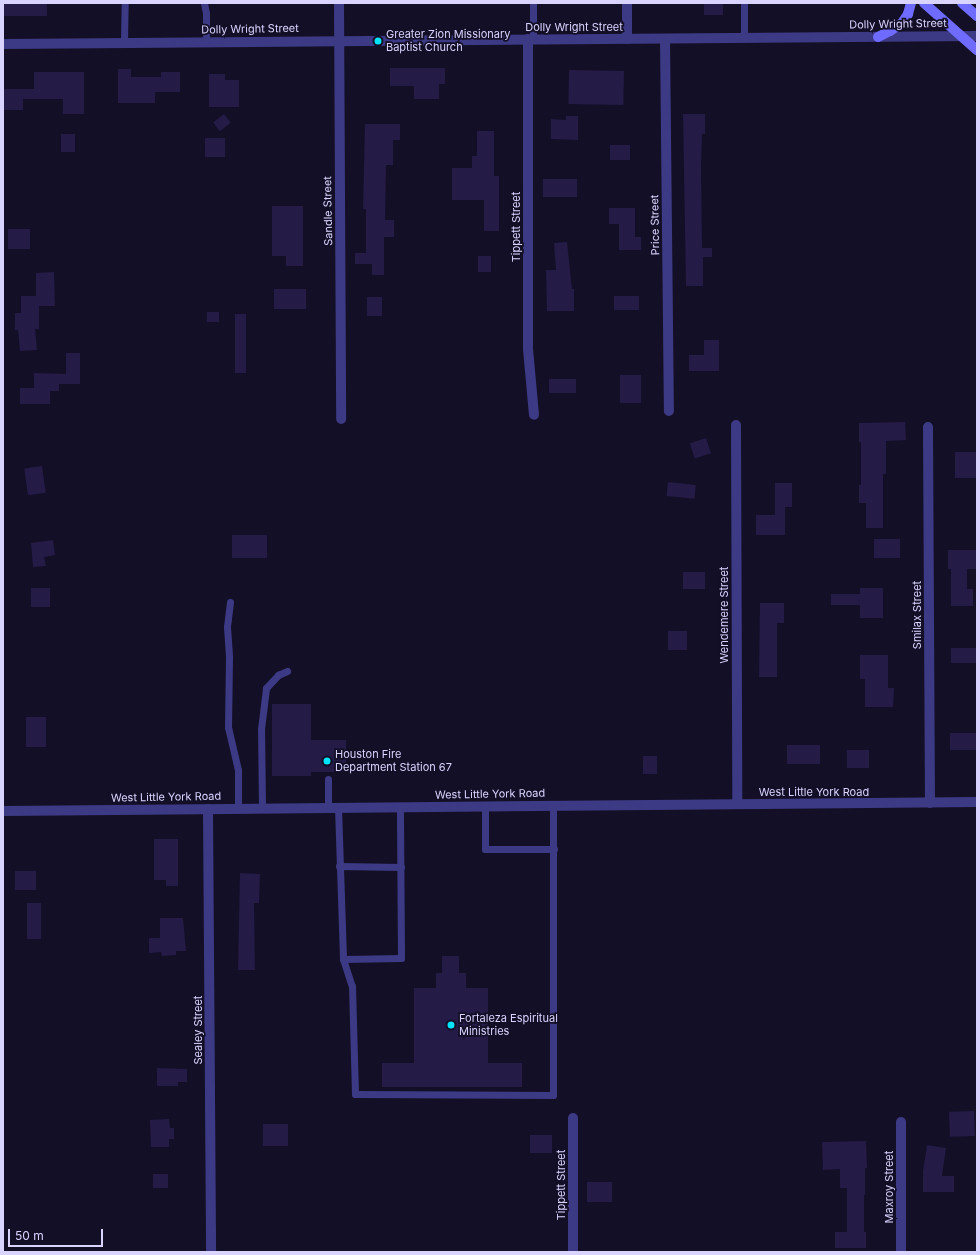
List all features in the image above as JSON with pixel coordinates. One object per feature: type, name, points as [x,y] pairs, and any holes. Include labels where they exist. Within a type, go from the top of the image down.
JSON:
[{"type":"main road","points":[[878,37],[890,32],[902,23],[908,14],[911,3]]},
{"type":"main road","points":[[924,3],[977,50]]},
{"type":"main road","points":[[962,3],[977,16]]},
{"type":"street","name":"Sandle Street","points":[[338,3],[341,419]]},
{"type":"street","points":[[627,3],[627,39]]},
{"type":"street","name":"Dolly Wright Street","points":[[3,44],[206,41],[977,36]]},
{"type":"street","name":"Tippett Street","points":[[530,39],[528,349],[534,415]]},
{"type":"street","name":"Price Street","points":[[665,39],[669,411]]},
{"type":"street","name":"Wendemere Street","points":[[736,425],[737,804]]},
{"type":"street","name":"Smilax Street","points":[[928,427],[930,803]]},
{"type":"street","name":"West Little York Road","points":[[3,811],[262,807],[977,802]]},
{"type":"street","name":"Sealey Street","points":[[208,809],[211,1252]]},
{"type":"street","name":"Tippett Street","points":[[573,1252],[574,1118]]},
{"type":"street","name":"Maxroy Street","points":[[901,1122],[901,1252]]},
{"type":"lane","points":[[124,42],[125,3]]},
{"type":"lane","points":[[204,3],[206,12],[206,41]]},
{"type":"lane","points":[[530,39],[533,3]]},
{"type":"lane","points":[[744,3],[744,38]]},
{"type":"lane","points":[[230,602],[227,627],[229,657],[228,727],[238,770],[238,808]]},
{"type":"lane","points":[[262,807],[261,729],[266,688],[278,675],[287,672]]},
{"type":"lane","points":[[328,779],[333,807],[339,866],[342,959],[352,986],[355,1094],[552,1095],[554,805]]},
{"type":"lane","points":[[485,805],[485,849],[554,849]]},
{"type":"lane","points":[[342,959],[401,958],[400,807]]},
{"type":"lane","points":[[339,866],[401,866]]},
{"type":"building","points":[[3,3],[47,3],[47,16],[3,16]]},
{"type":"building","points":[[704,3],[723,3],[723,15],[704,15]]},
{"type":"building","points":[[390,68],[445,68],[445,84],[439,84],[439,99],[414,99],[414,86],[390,86]]},
{"type":"building","points":[[118,69],[131,69],[131,77],[161,77],[161,72],[180,72],[180,92],[155,92],[155,103],[118,103]]},
{"type":"building","points":[[569,70],[624,71],[623,105],[568,104]]},
{"type":"building","points":[[34,72],[84,72],[84,114],[63,114],[63,99],[23,99],[23,110],[4,110],[4,89],[34,89]]},
{"type":"building","points":[[209,74],[225,74],[225,80],[239,80],[239,107],[209,107]]},
{"type":"building","points":[[224,114],[231,123],[220,131],[213,123]]},
{"type":"building","points":[[683,114],[705,114],[705,134],[702,134],[701,168],[702,248],[712,248],[712,257],[703,257],[703,286],[686,286]]},
{"type":"building","points":[[566,116],[578,116],[578,140],[551,139],[551,119],[566,120]]},
{"type":"building","points":[[365,124],[400,124],[400,140],[393,140],[393,165],[386,165],[385,220],[394,220],[394,237],[384,237],[384,275],[372,275],[372,264],[355,264],[355,253],[366,253],[366,209],[363,209]]},
{"type":"building","points":[[477,131],[494,131],[494,176],[499,176],[499,231],[484,231],[484,200],[452,200],[452,168],[472,168],[472,156],[477,156]]},
{"type":"building","points":[[61,134],[75,134],[75,152],[61,152]]},
{"type":"building","points":[[205,138],[225,138],[225,157],[205,157]]},
{"type":"building","points":[[610,145],[630,145],[630,160],[610,160]]},
{"type":"building","points":[[543,179],[577,179],[577,197],[543,197]]},
{"type":"building","points":[[272,206],[303,206],[303,266],[286,266],[286,256],[272,256]]},
{"type":"building","points":[[609,208],[635,208],[635,237],[641,237],[641,250],[619,250],[619,224],[609,224]]},
{"type":"building","points":[[8,229],[30,229],[30,249],[8,249]]},
{"type":"building","points":[[567,242],[572,289],[574,289],[574,311],[547,311],[546,270],[556,270],[554,243]]},
{"type":"building","points":[[478,256],[491,256],[491,272],[478,272]]},
{"type":"building","points":[[54,272],[55,306],[39,306],[39,329],[35,329],[37,350],[20,351],[18,330],[15,330],[15,313],[21,313],[21,296],[36,296],[36,273]]},
{"type":"building","points":[[274,289],[306,289],[306,309],[274,309]]},
{"type":"building","points":[[614,296],[639,296],[639,310],[614,310]]},
{"type":"building","points":[[367,297],[382,297],[382,316],[367,316]]},
{"type":"building","points":[[207,312],[219,312],[219,322],[207,322]]},
{"type":"building","points":[[235,314],[246,314],[246,373],[235,373]]},
{"type":"building","points":[[704,340],[719,340],[719,371],[689,371],[689,355],[704,355]]},
{"type":"building","points":[[66,353],[80,353],[80,384],[59,384],[59,391],[50,391],[50,404],[20,404],[20,388],[34,388],[34,373],[66,374]]},
{"type":"building","points":[[620,375],[641,375],[641,403],[620,403]]},
{"type":"building","points":[[549,379],[576,379],[576,393],[549,393]]},
{"type":"building","points":[[905,422],[906,440],[886,441],[886,474],[883,474],[883,528],[866,528],[866,503],[859,503],[859,485],[861,485],[861,442],[859,442],[859,423]]},
{"type":"building","points":[[706,438],[711,453],[695,458],[690,443]]},
{"type":"building","points":[[955,452],[977,452],[977,478],[955,478]]},
{"type":"building","points":[[42,466],[46,493],[28,495],[24,469]]},
{"type":"building","points":[[668,482],[696,485],[694,499],[667,496]]},
{"type":"building","points":[[775,483],[792,483],[792,507],[785,507],[785,535],[756,535],[756,515],[775,515]]},
{"type":"building","points":[[232,535],[267,535],[267,558],[232,558]]},
{"type":"building","points":[[874,539],[900,539],[900,558],[874,558]]},
{"type":"building","points":[[53,540],[55,555],[44,557],[46,566],[33,567],[31,543]]},
{"type":"building","points":[[948,550],[977,550],[977,569],[967,569],[967,589],[973,589],[973,606],[951,606],[951,569],[948,569]]},
{"type":"building","points":[[683,572],[705,572],[705,589],[683,589]]},
{"type":"building","points":[[31,588],[50,588],[50,607],[31,607]]},
{"type":"building","points":[[860,588],[883,588],[883,618],[860,618],[860,605],[831,605],[831,594],[860,594]]},
{"type":"building","points":[[760,603],[784,603],[784,623],[777,623],[777,677],[759,677]]},
{"type":"building","points":[[668,631],[687,631],[687,650],[668,650]]},
{"type":"building","points":[[951,648],[977,648],[977,663],[951,663]]},
{"type":"building","points":[[860,655],[888,655],[888,688],[894,688],[893,707],[865,707],[865,679],[860,679]]},
{"type":"building","points":[[272,704],[311,704],[311,740],[346,740],[346,772],[311,772],[311,776],[272,776]]},
{"type":"building","points":[[26,717],[46,717],[46,747],[26,747]]},
{"type":"building","points":[[950,733],[977,733],[977,750],[950,750]]},
{"type":"building","points":[[787,745],[820,745],[820,764],[787,764]]},
{"type":"building","points":[[847,750],[869,750],[869,768],[847,768]]},
{"type":"building","points":[[643,756],[657,756],[657,774],[643,774]]},
{"type":"building","points":[[154,839],[178,839],[178,886],[166,886],[166,880],[154,880]]},
{"type":"building","points":[[15,871],[36,871],[36,890],[15,890]]},
{"type":"building","points":[[240,873],[260,874],[259,903],[254,903],[255,970],[238,970]]},
{"type":"building","points":[[27,903],[41,903],[41,939],[27,939]]},
{"type":"building","points":[[160,918],[183,918],[186,951],[176,951],[176,955],[162,956],[161,952],[149,953],[149,938],[160,938]]},
{"type":"building","name":"Fortaleza Espiritual Ministries","points":[[442,956],[459,956],[459,973],[466,973],[466,988],[488,988],[488,1063],[522,1063],[522,1087],[382,1087],[382,1063],[414,1063],[414,988],[436,988],[436,973],[442,973]]},
{"type":"building","points":[[157,1068],[187,1069],[187,1082],[178,1082],[178,1086],[157,1086]]},
{"type":"building","points":[[974,1111],[975,1136],[950,1137],[949,1112]]},
{"type":"building","points":[[169,1119],[170,1128],[174,1128],[174,1139],[169,1139],[169,1147],[151,1147],[150,1120]]},
{"type":"building","points":[[263,1124],[288,1124],[288,1146],[263,1146]]},
{"type":"building","points":[[530,1135],[552,1135],[552,1153],[530,1153]]},
{"type":"building","points":[[866,1141],[867,1168],[865,1168],[864,1232],[866,1232],[866,1248],[835,1248],[835,1232],[847,1232],[847,1188],[840,1188],[840,1169],[823,1170],[822,1142]]},
{"type":"building","points":[[927,1145],[946,1148],[942,1176],[954,1176],[954,1192],[923,1192],[923,1171]]},
{"type":"building","points":[[153,1174],[168,1174],[168,1188],[153,1188]]},
{"type":"building","points":[[587,1182],[612,1182],[612,1202],[587,1202]]},
{"type":"place","name":"Greater Zion Missionary Baptist Church","points":[[378,41]]},
{"type":"place","name":"Houston Fire Department Station 67","points":[[327,761]]},
{"type":"place","name":"Fortaleza Espiritual Ministries","points":[[451,1025]]}]
